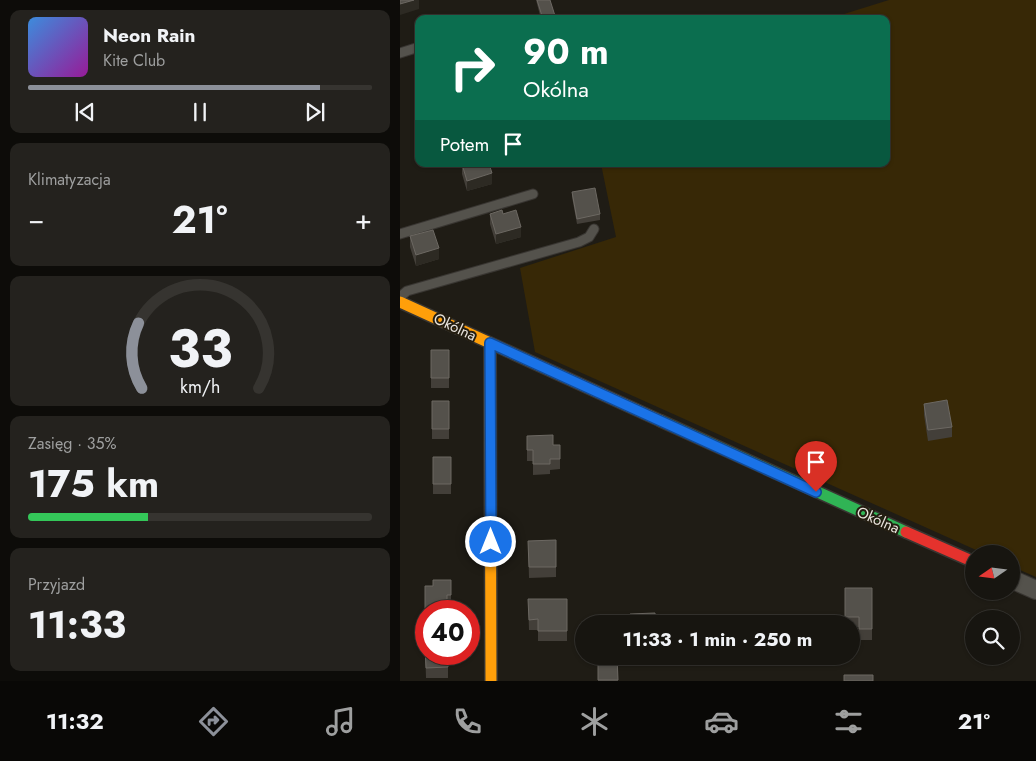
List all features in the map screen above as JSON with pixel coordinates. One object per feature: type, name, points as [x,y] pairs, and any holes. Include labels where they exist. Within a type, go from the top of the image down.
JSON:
[{"type":"street","name":"Okólna","points":[[400,302],[798,484],[965,558]]},
{"type":"street","points":[[490,343],[491,681]]},
{"type":"street","points":[[1020,583],[1036,590]]},
{"type":"lane","points":[[400,53],[415,48]]},
{"type":"lane","points":[[400,234],[533,194]]},
{"type":"lane","points":[[400,298],[407,291],[579,242],[589,237],[594,229]]},
{"type":"shaded area","points":[[889,0],[1036,0],[1036,577],[1020,570],[1020,545],[965,545],[535,352],[520,268],[616,237],[602,167],[890,167],[890,15],[841,15]]},
{"type":"building","points":[[400,0],[414,0],[400,4]]},
{"type":"building","points":[[537,0],[550,0],[555,15],[542,15]]},
{"type":"building","points":[[463,167],[490,167],[492,173],[467,181]]},
{"type":"building","points":[[595,188],[600,214],[577,219],[572,192]]},
{"type":"building","points":[[502,210],[503,214],[516,210],[521,227],[496,234],[490,214]]},
{"type":"building","points":[[433,230],[439,248],[416,255],[410,236]]},
{"type":"building","points":[[431,350],[449,350],[449,378],[431,378]]},
{"type":"building","points":[[947,400],[952,427],[928,430],[924,404]]},
{"type":"building","points":[[432,401],[449,401],[449,429],[432,429]]},
{"type":"building","points":[[553,435],[553,445],[560,445],[560,459],[550,459],[550,464],[533,464],[533,450],[527,450],[527,436]]},
{"type":"building","points":[[433,457],[451,457],[451,484],[433,484]]},
{"type":"building","points":[[556,540],[556,567],[529,567],[528,541]]},
{"type":"building","points":[[433,580],[451,580],[451,595],[447,595],[447,600],[425,600],[425,586],[433,586]]},
{"type":"building","points":[[845,588],[872,588],[872,629],[860,629],[860,615],[845,615]]},
{"type":"building","points":[[528,599],[567,599],[567,631],[538,631],[538,619],[529,620]]},
{"type":"building","points":[[655,613],[655,615],[630,615]]},
{"type":"building","points":[[426,665],[448,665],[448,667],[426,668]]},
{"type":"building","points":[[598,665],[617,665],[618,680],[598,680]]},
{"type":"building","points":[[844,675],[873,675],[873,681],[844,681]]},
{"type":"traffic: fast","points":[[661,421],[906,532]]},
{"type":"traffic: slow","points":[[400,302],[661,421]]},
{"type":"traffic: slow","points":[[490,343],[491,681]]},
{"type":"traffic: jam","points":[[906,532],[965,558]]},
{"type":"route","points":[[491,542],[490,343],[816,492]]}]
